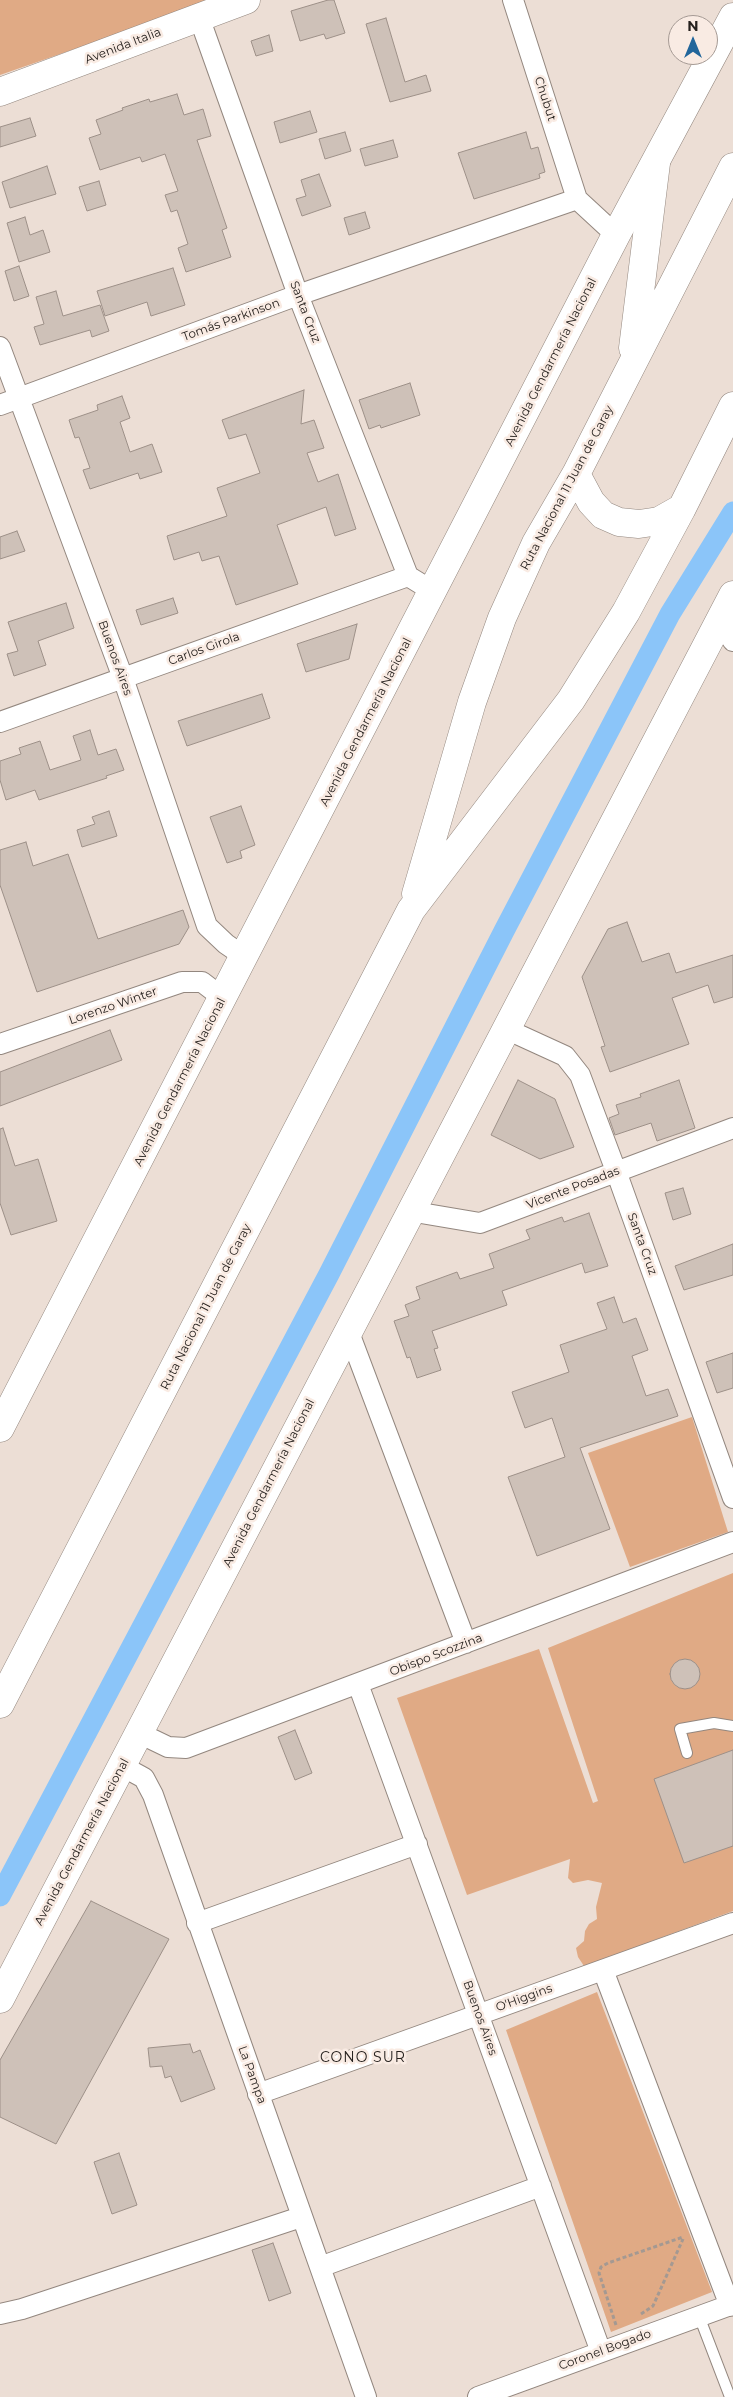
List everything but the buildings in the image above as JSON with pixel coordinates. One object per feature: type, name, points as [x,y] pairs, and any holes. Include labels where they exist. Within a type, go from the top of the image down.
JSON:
[{"type":"main road","name":"Avenida Italia","points":[[0,92],[246,0]]},
{"type":"main road","name":"Avenida Gendarmería Nacional","points":[[0,1428],[434,592],[616,235],[733,17]]},
{"type":"main road","points":[[630,365],[656,163]]},
{"type":"main road","name":"Ruta Nacional 11 Juan de Garay","points":[[411,910],[472,702],[502,618],[536,543],[576,474],[630,365],[733,167]]},
{"type":"main road","name":"Ruta Nacional 11 Juan de Garay","points":[[0,1704],[411,910],[571,700],[626,612],[682,508],[733,406]]},
{"type":"main road","points":[[701,468],[733,443]]},
{"type":"main road","points":[[576,474],[590,502],[603,515],[619,522],[639,524],[659,521],[682,508]]},
{"type":"main road","name":"Avenida Gendarmería Nacional","points":[[0,1999],[409,1211],[506,1029],[726,631],[733,595]]},
{"type":"street","name":"Chubut","points":[[513,0],[577,199]]},
{"type":"street","name":"Santa Cruz","points":[[199,18],[298,295],[408,576]]},
{"type":"street","points":[[577,199],[616,235]]},
{"type":"street","name":"Tomás Parkinson","points":[[9,402],[298,295],[577,199]]},
{"type":"street","name":"Buenos Aires","points":[[0,347],[9,402],[123,678],[206,926],[226,944],[245,957]]},
{"type":"street","points":[[408,576],[434,592]]},
{"type":"street","name":"Carlos Girola","points":[[0,722],[408,576]]},
{"type":"street","name":"Lorenzo Winter","points":[[0,1044],[182,982],[202,982],[223,998]]},
{"type":"street","name":"Santa Cruz","points":[[506,1029],[565,1056],[580,1075],[733,1498]]},
{"type":"street","name":"Vicente Posadas","points":[[409,1211],[480,1223],[733,1128]]},
{"type":"street","points":[[348,1330],[466,1643]]},
{"type":"street","name":"Obispo Scozzina","points":[[138,1733],[168,1747],[186,1748],[733,1542]]},
{"type":"street","name":"Buenos Aires","points":[[358,1684],[601,2352]]},
{"type":"street","name":"La Pampa","points":[[122,1766],[144,1778],[153,1795],[366,2397]]},
{"type":"street","points":[[197,1923],[417,1844]]},
{"type":"street","name":"O'Higgins","points":[[258,2094],[733,1922]]},
{"type":"street","points":[[603,1970],[732,2305]]},
{"type":"street","points":[[320,2266],[541,2186]]},
{"type":"street","points":[[0,2314],[22,2310],[301,2217]]},
{"type":"street","name":"Coronel Bogado","points":[[478,2397],[732,2305]]},
{"type":"lane","points":[[687,1753],[680,1729],[714,1722],[733,1726]]},
{"type":"lane","points":[[700,2316],[730,2397]]},
{"type":"path","points":[[616,2325],[599,2273],[601,2267],[608,2262],[703,2231]]},
{"type":"path","points":[[639,2315],[653,2306],[684,2237]]},
{"type":"path","points":[[594,2333],[624,2322]]},
{"type":"shaded area","points":[[0,0],[215,0],[0,75]]},
{"type":"shaded area","points":[[692,1417],[728,1532],[630,1567],[588,1453]]},
{"type":"shaded area","points":[[733,1573],[733,1911],[652,1941],[646,1951],[584,1966],[578,1957],[576,1948],[584,1941],[585,1931],[589,1924],[597,1919],[596,1907],[602,1883],[588,1880],[573,1883],[568,1878],[570,1859],[467,1895],[397,1698],[539,1649],[593,1803],[598,1801],[548,1648]]},
{"type":"shaded area","points":[[597,1992],[712,2292],[611,2332],[506,2030]]},
{"type":"waterway","points":[[0,1896],[329,1274],[504,931],[670,614],[733,512]]},
{"type":"district","name":"CONO SUR","points":[[363,2058]]}]
